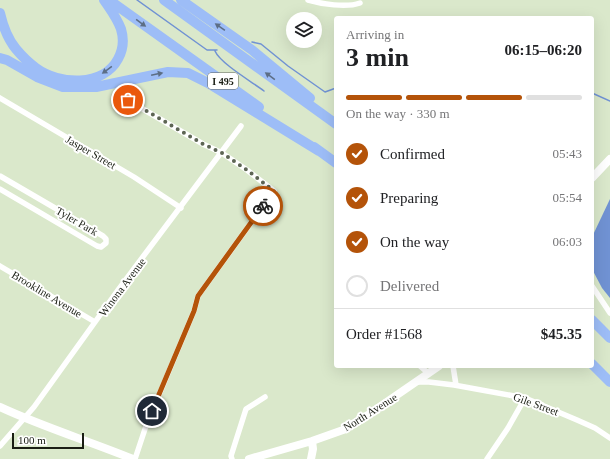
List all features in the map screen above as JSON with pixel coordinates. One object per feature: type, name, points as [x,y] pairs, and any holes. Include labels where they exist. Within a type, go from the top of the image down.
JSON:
[{"type":"highway","points":[[0,13],[5,30],[16,49],[37,68],[53,76],[69,80],[85,80],[97,77],[107,72],[115,64],[121,53],[123,42],[121,30],[115,16],[104,0]]},
{"type":"highway","name":"I 495","points":[[109,0],[334,162]]},
{"type":"highway","name":"I 495","points":[[164,0],[334,123]]},
{"type":"highway","points":[[181,0],[252,50],[334,118]]},
{"type":"highway","points":[[0,58],[7,60],[37,78],[63,87],[96,87],[168,72],[188,74],[208,83],[319,151]]},
{"type":"highway","points":[[594,322],[610,338]]},
{"type":"highway","points":[[594,366],[610,382]]},
{"type":"main road","points":[[594,176],[610,159]]},
{"type":"main road","name":"North Avenue","points":[[249,459],[312,441],[343,430],[362,419],[436,368]]},
{"type":"main road","points":[[0,407],[116,456],[134,459]]},
{"type":"main road","points":[[311,459],[313,449],[312,441]]},
{"type":"street","points":[[308,0],[317,3],[353,5],[360,2]]},
{"type":"street","points":[[117,94],[203,144],[222,153],[274,191],[198,296],[194,311],[146,426],[134,459]]},
{"type":"street","name":"Jasper Street","points":[[0,98],[134,177],[181,208]]},
{"type":"street","name":"Winona Avenue","points":[[0,446],[34,407],[95,322],[241,126]]},
{"type":"street","name":"Tyler Park","points":[[0,176],[103,236],[106,239],[106,243],[101,247],[97,246],[0,189]]},
{"type":"street","name":"Brookline Avenue","points":[[0,266],[95,322]]},
{"type":"street","points":[[594,289],[610,313]]},
{"type":"street","points":[[422,368],[428,373]]},
{"type":"street","points":[[453,368],[456,385]]},
{"type":"street","name":"Gile Street","points":[[416,382],[456,385],[525,398],[582,422],[610,438]]},
{"type":"street","points":[[232,459],[231,456],[246,409],[265,397]]},
{"type":"street","points":[[487,459],[508,428],[525,398]]},
{"type":"water","points":[[610,199],[610,298],[602,288],[594,273],[594,233]]},
{"type":"waterway","points":[[137,0],[207,50],[217,50]]},
{"type":"waterway","points":[[252,42],[261,44],[288,66],[325,92],[334,89]]},
{"type":"waterway","points":[[215,51],[218,56],[230,67],[264,91]]},
{"type":"waterway","points":[[594,94],[610,101]]},
{"type":"way so far","points":[[128,100],[203,144],[222,153],[274,191],[263,206]]},
{"type":"route","points":[[152,411],[194,311],[198,296],[263,206]]}]
